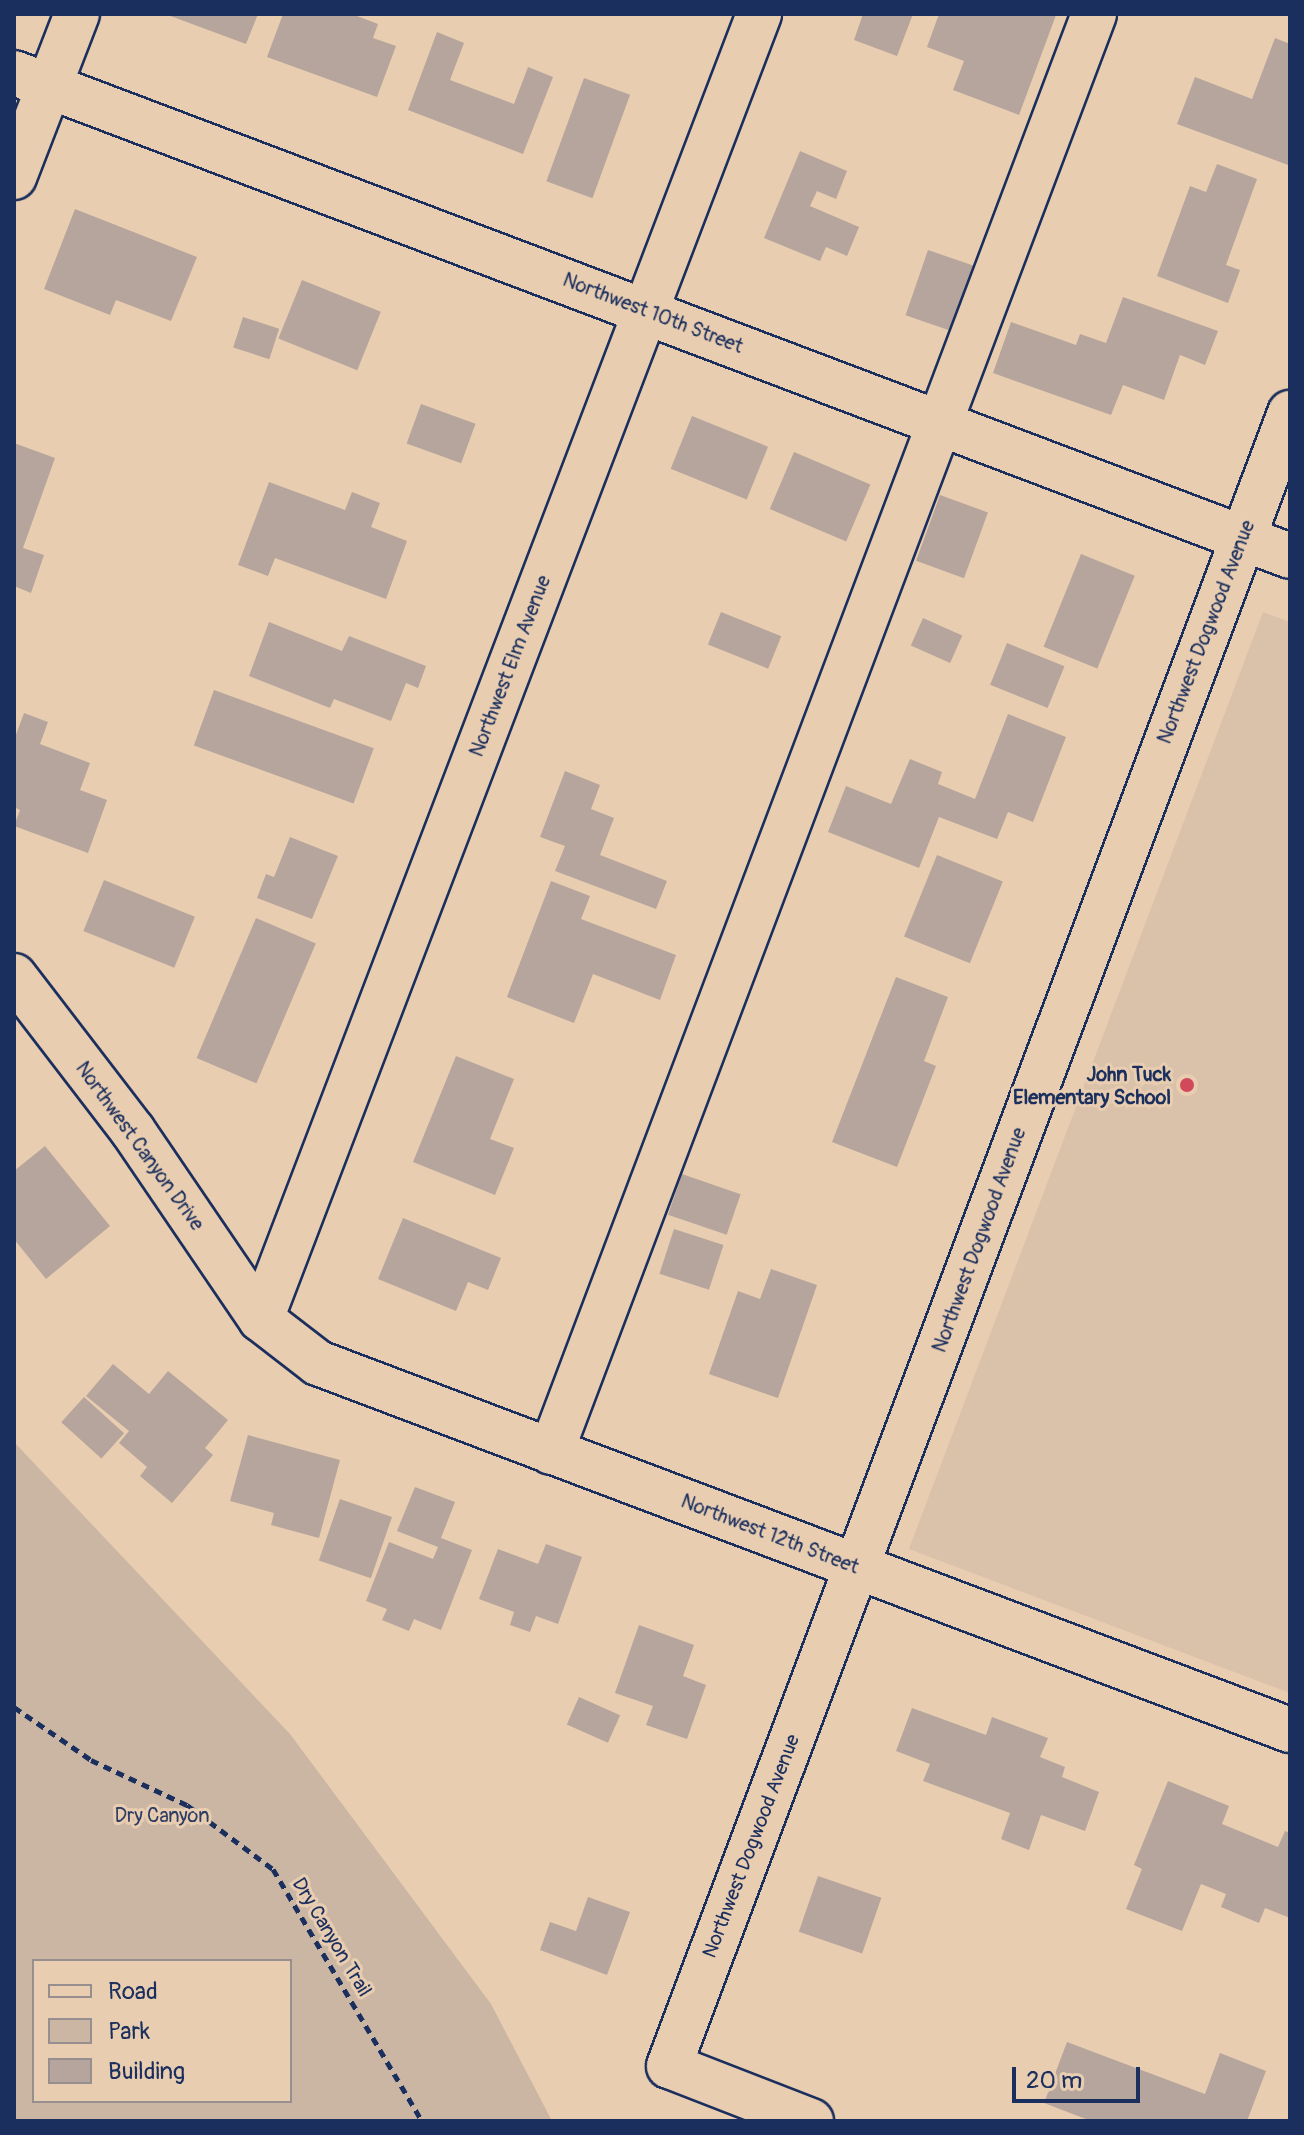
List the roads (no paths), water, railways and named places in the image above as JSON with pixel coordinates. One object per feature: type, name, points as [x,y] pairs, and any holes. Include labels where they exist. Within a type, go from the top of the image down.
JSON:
[{"type":"street","points":[[14,177],[31,79],[77,14]]},
{"type":"street","name":"Northwest Elm Avenue","points":[[261,1319],[759,14]]},
{"type":"street","points":[[551,1452],[1094,14]]},
{"type":"street","name":"Northwest 10th Street","points":[[31,79],[1290,556]]},
{"type":"street","name":"Northwest Dogwood Avenue","points":[[811,2121],[669,2066],[1290,413]]},
{"type":"street","name":"Northwest Canyon Drive","points":[[14,976],[133,1131],[261,1319]]},
{"type":"street","name":"Northwest 12th Street","points":[[261,1319],[318,1363],[1290,1730]]},
{"type":"place","name":"John Tuck Elementary School","points":[[1187,1085]]},
{"type":"park label","name":"Dry Canyon","points":[[162,1815]]}]
